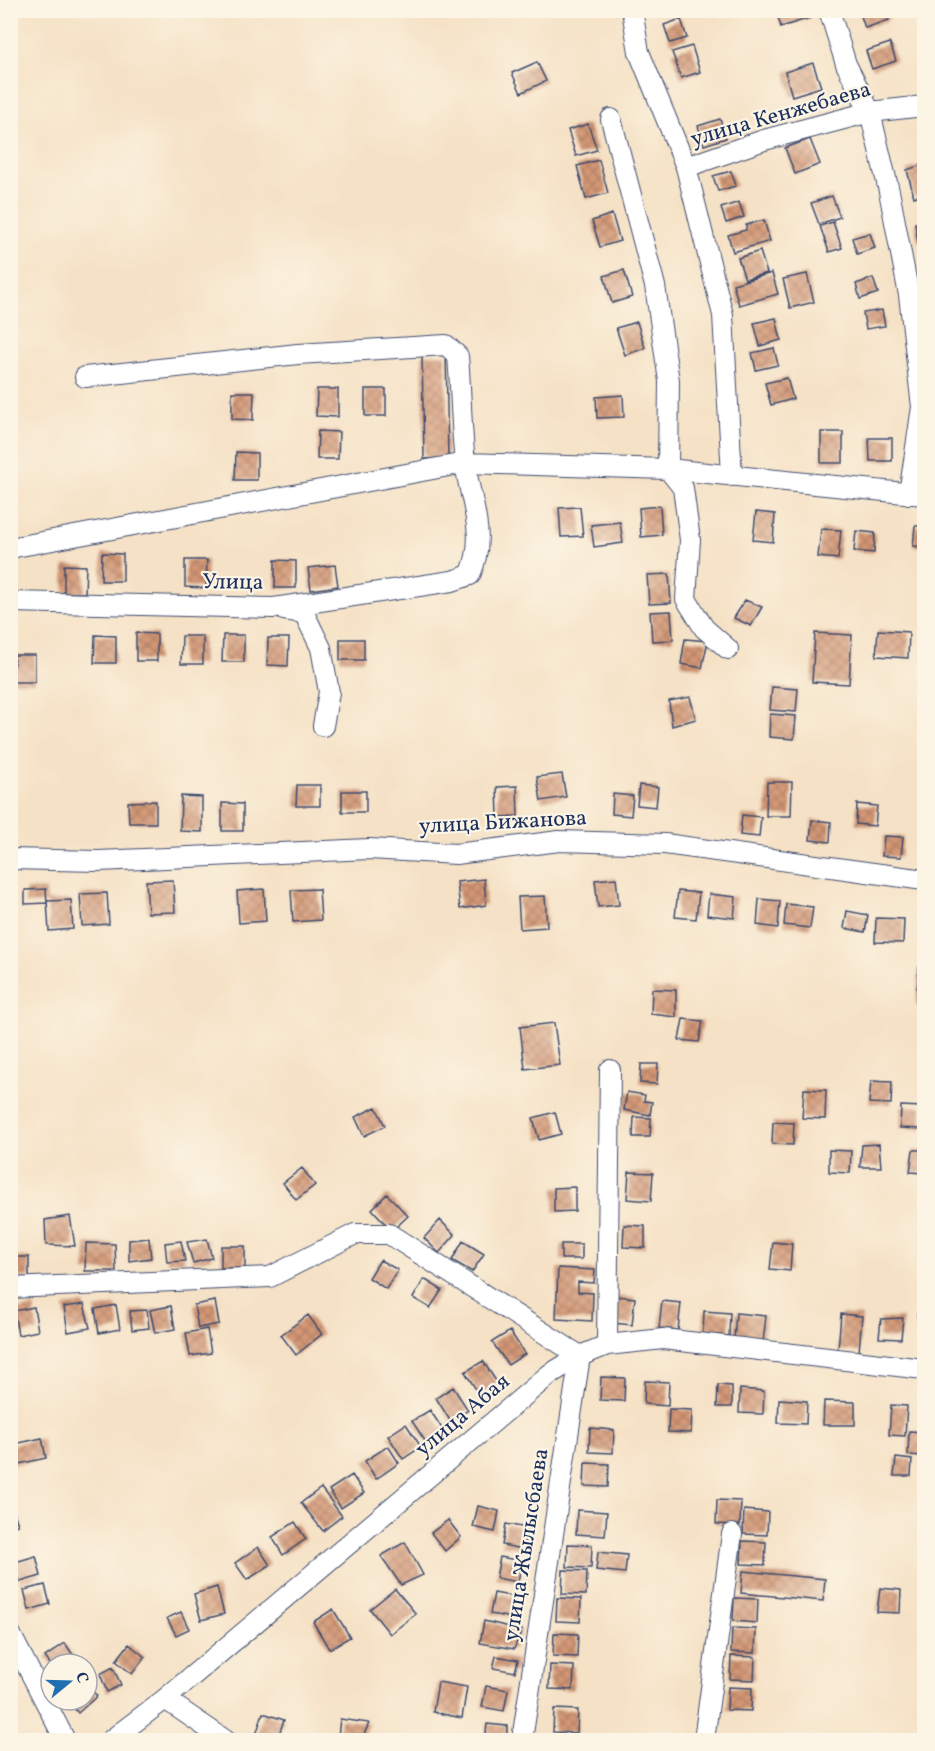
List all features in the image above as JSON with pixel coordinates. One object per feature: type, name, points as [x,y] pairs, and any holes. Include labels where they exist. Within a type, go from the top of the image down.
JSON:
[{"type":"street","points":[[632,10],[639,52],[686,167],[723,315],[732,476]]},
{"type":"street","points":[[10,548],[465,463],[668,469],[917,494],[922,407],[909,295],[890,191],[870,112],[846,64],[829,10]]},
{"type":"street","name":"улица Кенжебаева","points":[[686,167],[764,140],[870,112],[924,106]]},
{"type":"street","points":[[611,119],[655,286],[669,381],[668,469],[683,488],[690,540],[686,599],[704,628],[728,650]]},
{"type":"street","points":[[85,377],[298,354],[446,345],[458,356],[465,463]]},
{"type":"street","name":"Улица","points":[[12,598],[274,609],[452,581],[470,575],[479,556],[478,536],[465,463]]},
{"type":"street","points":[[274,609],[304,613],[321,648],[329,692],[323,726]]},
{"type":"street","name":"улица Бижанова","points":[[10,859],[98,861],[369,849],[456,854],[560,841],[665,844],[924,880]]},
{"type":"street","points":[[607,1345],[610,1070]]},
{"type":"street","points":[[10,1288],[270,1277],[355,1234],[389,1234],[580,1356]]},
{"type":"street","name":"улица Абая","points":[[111,1740],[165,1699],[550,1374],[580,1356],[607,1345],[663,1339],[924,1368]]},
{"type":"street","name":"улица Жылысбаева","points":[[522,1740],[580,1356]]},
{"type":"street","points":[[704,1740],[732,1534]]},
{"type":"street","points":[[10,1633],[65,1740]]},
{"type":"street","points":[[165,1699],[225,1740]]},
{"type":"building","points":[[776,10],[807,10],[810,18],[781,27]]},
{"type":"building","points":[[859,10],[886,10],[889,20],[865,28]]},
{"type":"building","points":[[681,19],[687,38],[670,43],[664,25]]},
{"type":"building","points":[[890,43],[896,61],[872,69],[866,51]]},
{"type":"building","points":[[692,46],[700,72],[681,78],[672,52]]},
{"type":"building","points":[[537,62],[546,81],[521,93],[512,73]]},
{"type":"building","points":[[813,63],[821,87],[792,96],[785,72]]},
{"type":"building","points":[[720,119],[726,138],[704,145],[698,126]]},
{"type":"building","points":[[588,124],[597,150],[576,156],[568,130]]},
{"type":"building","points":[[810,139],[820,164],[795,174],[785,148]]},
{"type":"building","points":[[599,160],[608,193],[586,199],[577,166]]},
{"type":"building","points":[[924,164],[924,194],[914,197],[907,170]]},
{"type":"building","points":[[731,171],[736,186],[718,191],[713,176]]},
{"type":"building","points":[[832,196],[840,217],[819,224],[811,203]]},
{"type":"building","points":[[739,202],[744,217],[726,223],[721,208]]},
{"type":"building","points":[[612,214],[620,241],[600,247],[592,221]]},
{"type":"building","points":[[764,220],[770,241],[733,252],[728,235],[746,230],[746,225]]},
{"type":"building","points":[[924,221],[924,241],[918,242],[915,223]]},
{"type":"building","points":[[833,222],[842,248],[829,252],[820,226]]},
{"type":"building","points":[[870,233],[875,248],[857,254],[852,238]]},
{"type":"building","points":[[760,251],[767,273],[745,279],[738,258]]},
{"type":"building","points":[[624,270],[632,297],[612,303],[604,276]]},
{"type":"building","points":[[772,273],[778,294],[739,305],[733,284]]},
{"type":"building","points":[[807,274],[814,302],[790,308],[783,279]]},
{"type":"building","points":[[924,275],[924,299],[917,277]]},
{"type":"building","points":[[873,278],[878,293],[860,299],[856,284]]},
{"type":"building","points":[[882,310],[885,326],[866,329],[863,313]]},
{"type":"building","points":[[776,318],[781,340],[760,346],[754,323]]},
{"type":"building","points":[[637,322],[645,348],[625,355],[616,328]]},
{"type":"building","points":[[774,348],[778,365],[756,370],[752,353]]},
{"type":"building","points":[[446,354],[448,458],[424,459],[422,355]]},
{"type":"building","points":[[787,378],[793,399],[771,405],[765,383]]},
{"type":"building","points":[[317,389],[338,389],[338,417],[316,416]]},
{"type":"building","points":[[365,389],[386,389],[386,416],[365,416]]},
{"type":"building","points":[[232,392],[254,392],[253,420],[232,419]]},
{"type":"building","points":[[623,395],[624,417],[597,418],[596,397]]},
{"type":"building","points":[[318,431],[339,432],[338,459],[317,459]]},
{"type":"building","points":[[821,432],[843,432],[843,463],[821,463]]},
{"type":"building","points":[[869,438],[892,438],[892,461],[870,461]]},
{"type":"building","points":[[236,452],[257,453],[257,480],[235,480]]},
{"type":"building","points":[[660,506],[662,535],[641,537],[639,508]]},
{"type":"building","points":[[580,507],[583,536],[561,537],[559,508]]},
{"type":"building","points":[[756,512],[775,514],[773,542],[753,540]]},
{"type":"building","points":[[620,522],[623,543],[594,547],[591,525]]},
{"type":"building","points":[[915,526],[924,526],[924,547],[913,546]]},
{"type":"building","points":[[821,529],[841,530],[838,559],[818,557]]},
{"type":"building","points":[[856,531],[875,533],[874,553],[854,551]]},
{"type":"building","points":[[102,553],[123,554],[123,581],[101,581]]},
{"type":"building","points":[[185,560],[207,560],[206,588],[185,587]]},
{"type":"building","points":[[275,560],[296,561],[296,588],[275,588]]},
{"type":"building","points":[[64,565],[86,566],[85,593],[64,593]]},
{"type":"building","points":[[335,565],[338,586],[311,590],[308,568]]},
{"type":"building","points":[[669,574],[671,603],[649,604],[647,575]]},
{"type":"building","points":[[745,600],[762,607],[751,626],[734,618]]},
{"type":"building","points":[[671,611],[673,640],[652,641],[650,612]]},
{"type":"building","points":[[878,630],[909,632],[908,658],[876,656]]},
{"type":"building","points":[[136,633],[157,634],[157,661],[136,661]]},
{"type":"building","points":[[815,633],[852,635],[849,684],[812,682]]},
{"type":"building","points":[[95,635],[116,636],[116,663],[94,663]]},
{"type":"building","points":[[223,635],[244,635],[244,662],[222,662]]},
{"type":"building","points":[[182,636],[203,636],[203,664],[181,664]]},
{"type":"building","points":[[268,638],[289,638],[288,666],[267,665]]},
{"type":"building","points":[[340,639],[364,639],[364,660],[340,660]]},
{"type":"building","points":[[685,639],[708,641],[702,668],[681,664]]},
{"type":"building","points":[[14,655],[35,655],[35,682],[13,682]]},
{"type":"building","points":[[772,687],[798,689],[796,712],[770,710]]},
{"type":"building","points":[[690,697],[696,719],[672,726],[669,701]]},
{"type":"building","points":[[770,714],[796,716],[794,739],[769,737]]},
{"type":"building","points":[[562,774],[566,797],[541,801],[537,777]]},
{"type":"building","points":[[767,782],[792,782],[791,816],[766,816]]},
{"type":"building","points":[[297,785],[320,785],[320,806],[296,806]]},
{"type":"building","points":[[639,785],[658,787],[656,807],[637,805]]},
{"type":"building","points":[[517,786],[518,816],[498,817],[497,787]]},
{"type":"building","points":[[342,791],[366,791],[366,812],[342,812]]},
{"type":"building","points":[[613,794],[633,796],[631,816],[612,814]]},
{"type":"building","points":[[181,796],[202,797],[202,832],[180,831]]},
{"type":"building","points":[[156,801],[156,823],[129,823],[128,802]]},
{"type":"building","points":[[222,803],[243,804],[243,831],[222,831]]},
{"type":"building","points":[[857,804],[877,806],[875,826],[856,824]]},
{"type":"building","points":[[742,815],[761,817],[759,837],[740,835]]},
{"type":"building","points":[[812,820],[831,822],[830,842],[810,840]]},
{"type":"building","points":[[884,836],[903,837],[901,857],[882,856]]},
{"type":"building","points":[[616,878],[619,905],[598,907],[595,880]]},
{"type":"building","points":[[484,879],[486,905],[460,909],[457,882]]},
{"type":"building","points":[[173,880],[175,912],[148,913],[146,881]]},
{"type":"building","points":[[46,889],[47,903],[25,904],[25,890]]},
{"type":"building","points":[[264,889],[266,921],[239,923],[237,891]]},
{"type":"building","points":[[319,889],[321,920],[293,922],[291,890]]},
{"type":"building","points":[[678,891],[699,893],[696,919],[675,917]]},
{"type":"building","points":[[107,893],[109,924],[82,926],[80,894]]},
{"type":"building","points":[[709,894],[736,897],[734,918],[707,915]]},
{"type":"building","points":[[545,896],[547,927],[520,929],[518,897]]},
{"type":"building","points":[[759,899],[780,901],[778,928],[757,925]]},
{"type":"building","points":[[71,900],[73,929],[49,931],[47,901]]},
{"type":"building","points":[[786,904],[813,907],[810,928],[784,925]]},
{"type":"building","points":[[847,911],[868,915],[865,932],[844,928]]},
{"type":"building","points":[[876,918],[904,919],[903,943],[875,942]]},
{"type":"building","points":[[919,967],[924,968],[924,1005],[916,1004]]},
{"type":"building","points":[[652,989],[676,990],[676,1017],[651,1014]]},
{"type":"building","points":[[683,1019],[703,1021],[699,1042],[679,1040]]},
{"type":"building","points":[[554,1023],[560,1065],[525,1069],[520,1027]]},
{"type":"building","points":[[641,1064],[658,1064],[657,1084],[640,1083]]},
{"type":"building","points":[[871,1081],[892,1082],[891,1104],[869,1103]]},
{"type":"building","points":[[804,1089],[826,1090],[825,1119],[802,1118]]},
{"type":"building","points":[[627,1092],[645,1095],[644,1101],[652,1102],[650,1115],[624,1110]]},
{"type":"building","points":[[901,1106],[922,1107],[922,1129],[900,1128]]},
{"type":"building","points":[[376,1107],[385,1126],[364,1136],[355,1117]]},
{"type":"building","points":[[555,1112],[561,1134],[539,1140],[533,1118]]},
{"type":"building","points":[[634,1117],[651,1118],[650,1137],[633,1137]]},
{"type":"building","points":[[773,1122],[794,1123],[793,1145],[772,1144]]},
{"type":"building","points":[[879,1144],[881,1167],[860,1167],[862,1145]]},
{"type":"building","points":[[829,1150],[851,1151],[850,1173],[829,1172]]},
{"type":"building","points":[[913,1150],[924,1150],[924,1173],[910,1172]]},
{"type":"building","points":[[302,1168],[315,1185],[296,1200],[283,1183]]},
{"type":"building","points":[[629,1172],[653,1173],[651,1201],[627,1199]]},
{"type":"building","points":[[575,1187],[575,1211],[554,1212],[554,1188]]},
{"type":"building","points":[[387,1194],[408,1216],[392,1231],[372,1209]]},
{"type":"building","points":[[70,1216],[75,1246],[46,1245],[45,1220]]},
{"type":"building","points":[[440,1220],[455,1235],[439,1253],[424,1238]]},
{"type":"building","points":[[624,1225],[645,1226],[645,1248],[623,1247]]},
{"type":"building","points":[[149,1238],[151,1258],[129,1261],[129,1240]]},
{"type":"building","points":[[207,1239],[212,1258],[193,1263],[187,1242]]},
{"type":"building","points":[[181,1241],[185,1261],[167,1262],[165,1243]]},
{"type":"building","points":[[463,1241],[484,1254],[472,1272],[452,1260]]},
{"type":"building","points":[[773,1242],[792,1244],[790,1271],[770,1269]]},
{"type":"building","points":[[86,1243],[115,1244],[116,1271],[85,1271]]},
{"type":"building","points":[[561,1244],[582,1244],[582,1259],[561,1259]]},
{"type":"building","points":[[221,1246],[245,1246],[245,1268],[221,1268]]},
{"type":"building","points":[[10,1257],[29,1257],[29,1277],[10,1278]]},
{"type":"building","points":[[380,1260],[398,1270],[386,1289],[369,1278]]},
{"type":"building","points":[[558,1268],[595,1270],[594,1283],[578,1282],[578,1292],[593,1293],[592,1321],[556,1319]]},
{"type":"building","points":[[424,1279],[442,1290],[430,1308],[413,1298]]},
{"type":"building","points":[[616,1296],[635,1298],[632,1325],[613,1323]]},
{"type":"building","points":[[215,1301],[219,1324],[198,1328],[194,1305]]},
{"type":"building","points":[[662,1301],[681,1303],[678,1330],[659,1328]]},
{"type":"building","points":[[84,1304],[90,1328],[68,1332],[64,1307]]},
{"type":"building","points":[[116,1305],[120,1329],[99,1333],[95,1309]]},
{"type":"building","points":[[171,1306],[175,1329],[155,1333],[150,1310]]},
{"type":"building","points":[[34,1307],[38,1331],[18,1335],[14,1311]]},
{"type":"building","points":[[147,1310],[149,1328],[132,1330],[130,1311]]},
{"type":"building","points":[[704,1311],[730,1313],[729,1336],[703,1334]]},
{"type":"building","points":[[736,1313],[766,1316],[763,1343],[734,1340]]},
{"type":"building","points":[[841,1314],[862,1316],[859,1352],[838,1350]]},
{"type":"building","points":[[917,1314],[924,1314],[924,1338],[919,1338]]},
{"type":"building","points":[[308,1315],[322,1334],[296,1355],[281,1335]]},
{"type":"building","points":[[903,1318],[901,1339],[879,1338],[881,1319]]},
{"type":"building","points":[[207,1329],[211,1353],[190,1356],[186,1333]]},
{"type":"building","points":[[510,1331],[525,1354],[508,1365],[492,1342]]},
{"type":"building","points":[[483,1361],[498,1384],[480,1396],[465,1372]]},
{"type":"building","points":[[601,1377],[625,1378],[624,1401],[600,1400]]},
{"type":"building","points":[[645,1381],[669,1382],[668,1406],[644,1404]]},
{"type":"building","points":[[718,1385],[732,1386],[732,1407],[717,1407]]},
{"type":"building","points":[[453,1387],[468,1410],[451,1422],[436,1398]]},
{"type":"building","points":[[740,1389],[764,1391],[763,1414],[739,1413]]},
{"type":"building","points":[[779,1399],[807,1401],[806,1424],[778,1423]]},
{"type":"building","points":[[824,1401],[855,1402],[855,1425],[823,1425]]},
{"type":"building","points":[[891,1405],[907,1406],[905,1436],[889,1435]]},
{"type":"building","points":[[669,1409],[692,1410],[691,1433],[668,1432]]},
{"type":"building","points":[[430,1410],[445,1433],[427,1444],[412,1421]]},
{"type":"building","points":[[406,1424],[421,1447],[403,1459],[388,1436]]},
{"type":"building","points":[[590,1428],[614,1430],[613,1453],[589,1452]]},
{"type":"building","points":[[909,1431],[924,1432],[924,1456],[908,1455]]},
{"type":"building","points":[[42,1438],[46,1458],[10,1466],[10,1445]]},
{"type":"building","points":[[388,1446],[399,1463],[376,1479],[365,1461]]},
{"type":"building","points":[[896,1458],[912,1460],[911,1476],[894,1476]]},
{"type":"building","points":[[585,1463],[609,1464],[608,1487],[584,1486]]},
{"type":"building","points":[[352,1475],[364,1493],[341,1508],[329,1490]]},
{"type":"building","points":[[321,1488],[342,1516],[323,1531],[301,1503]]},
{"type":"building","points":[[717,1500],[741,1501],[740,1525],[716,1524]]},
{"type":"building","points":[[12,1505],[18,1525],[10,1527],[10,1506]]},
{"type":"building","points":[[478,1506],[499,1511],[495,1532],[473,1527]]},
{"type":"building","points":[[577,1510],[607,1512],[605,1536],[576,1534]]},
{"type":"building","points":[[744,1510],[768,1512],[767,1535],[743,1534]]},
{"type":"building","points":[[448,1520],[461,1537],[445,1551],[431,1533]]},
{"type":"building","points":[[295,1522],[306,1539],[283,1555],[272,1537]]},
{"type":"building","points":[[506,1524],[527,1528],[523,1549],[502,1545]]},
{"type":"building","points":[[742,1541],[766,1542],[765,1565],[741,1564]]},
{"type":"building","points":[[405,1542],[423,1575],[401,1585],[381,1556]]},
{"type":"building","points":[[568,1544],[592,1545],[591,1568],[567,1567]]},
{"type":"building","points":[[258,1547],[270,1565],[247,1580],[235,1563]]},
{"type":"building","points":[[598,1552],[627,1555],[625,1573],[596,1570]]},
{"type":"building","points":[[36,1556],[41,1576],[20,1582],[15,1562]]},
{"type":"building","points":[[500,1557],[522,1561],[518,1582],[496,1578]]},
{"type":"building","points":[[563,1570],[587,1571],[586,1595],[562,1594]]},
{"type":"building","points":[[743,1571],[825,1579],[823,1601],[741,1593]]},
{"type":"building","points":[[45,1585],[50,1604],[29,1610],[24,1590]]},
{"type":"building","points":[[217,1587],[224,1614],[201,1620],[194,1594]]},
{"type":"building","points":[[880,1588],[901,1590],[900,1613],[877,1612]]},
{"type":"building","points":[[395,1589],[416,1614],[390,1634],[370,1609]]},
{"type":"building","points":[[494,1593],[516,1597],[512,1618],[490,1614]]},
{"type":"building","points":[[557,1598],[581,1599],[580,1622],[556,1621]]},
{"type":"building","points":[[734,1598],[758,1599],[757,1623],[733,1621]]},
{"type":"building","points":[[333,1609],[350,1637],[329,1649],[313,1622]]},
{"type":"building","points":[[181,1612],[189,1629],[176,1635],[167,1618]]},
{"type":"building","points":[[484,1621],[522,1630],[514,1649],[480,1643]]},
{"type":"building","points":[[732,1628],[756,1629],[755,1653],[731,1652]]},
{"type":"building","points":[[554,1633],[578,1634],[577,1657],[553,1656]]},
{"type":"building","points":[[65,1643],[71,1652],[52,1652]]},
{"type":"building","points":[[129,1644],[145,1657],[132,1674],[116,1661]]},
{"type":"building","points":[[496,1656],[518,1660],[515,1672],[493,1668]]},
{"type":"building","points":[[731,1656],[755,1657],[754,1680],[730,1679]]},
{"type":"building","points":[[550,1665],[574,1666],[573,1690],[549,1689]]},
{"type":"building","points":[[113,1667],[121,1685],[107,1692],[100,1674]]},
{"type":"building","points":[[438,1682],[467,1687],[462,1718],[433,1712]]},
{"type":"building","points":[[486,1686],[508,1690],[504,1711],[482,1707]]},
{"type":"building","points":[[728,1687],[752,1688],[751,1711],[727,1710]]},
{"type":"building","points":[[554,1709],[578,1710],[577,1733],[553,1732]]},
{"type":"building","points":[[263,1713],[284,1720],[277,1740],[255,1738]]},
{"type":"building","points":[[340,1719],[369,1723],[362,1739],[338,1736]]},
{"type":"building","points":[[487,1724],[507,1726],[507,1740],[485,1740]]}]
